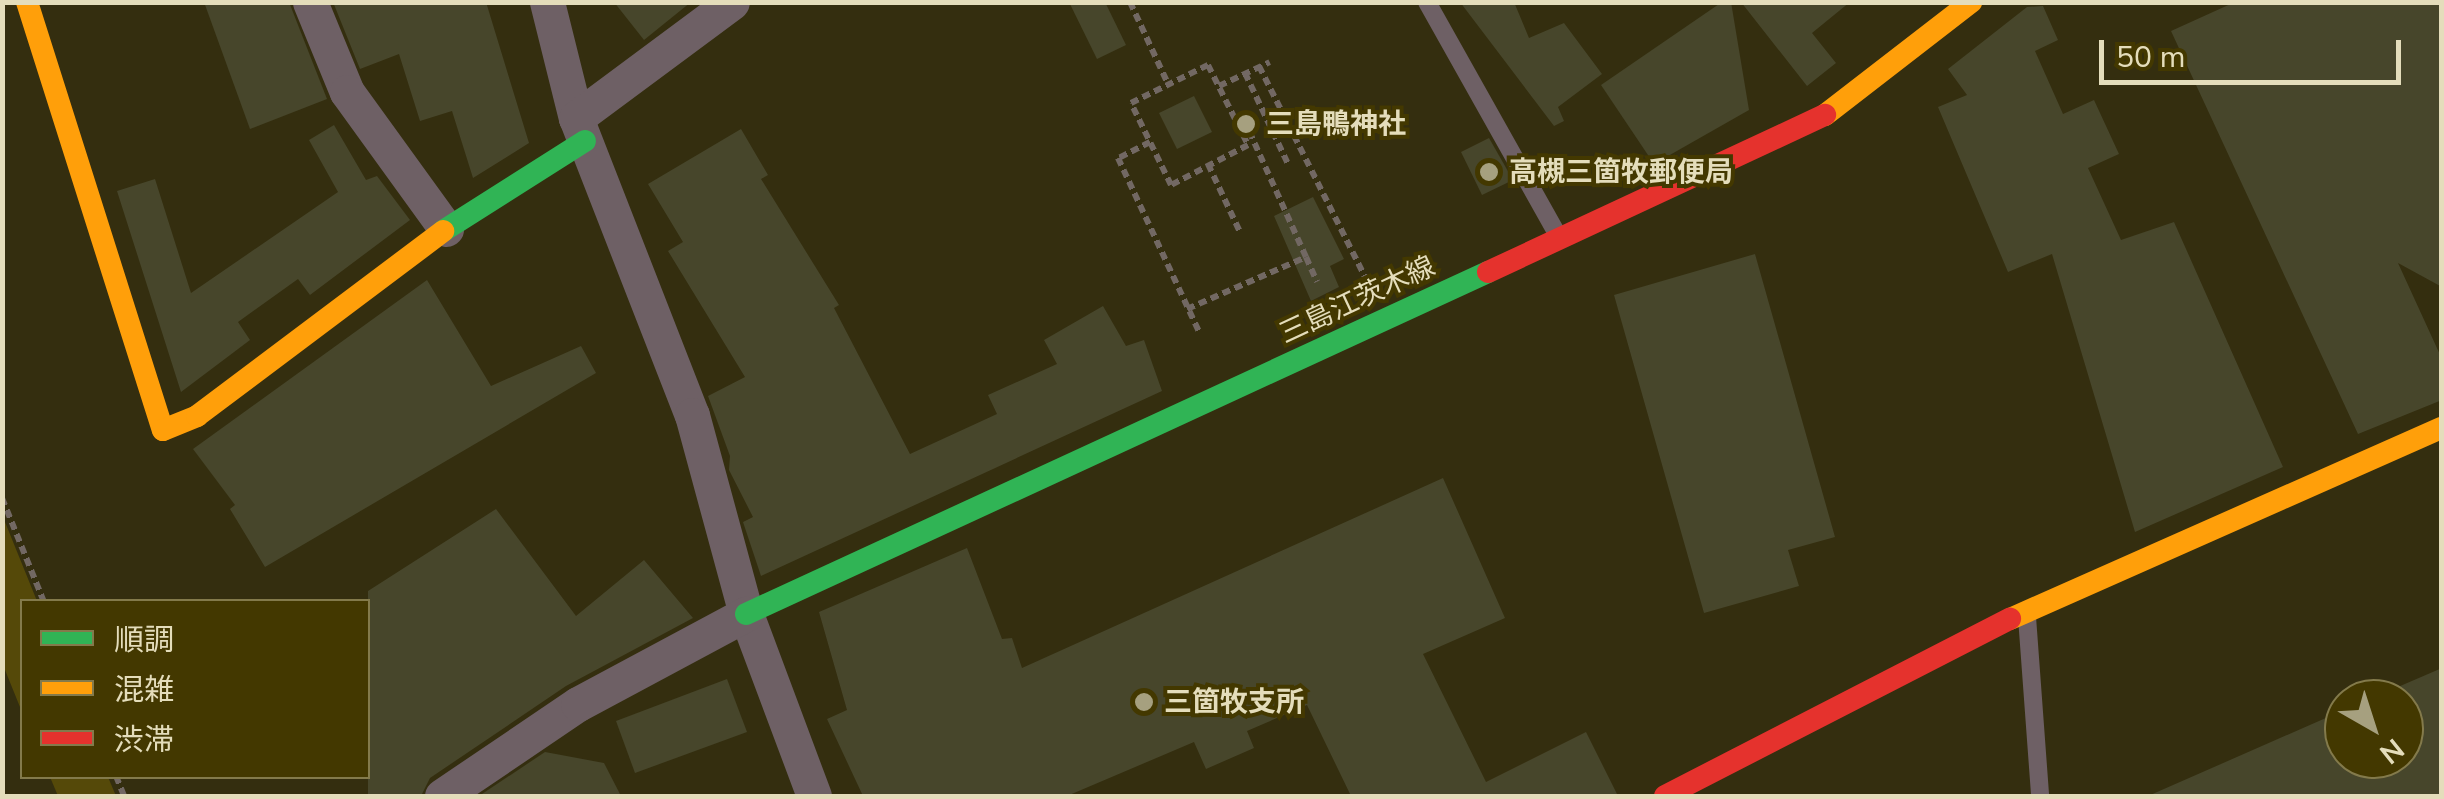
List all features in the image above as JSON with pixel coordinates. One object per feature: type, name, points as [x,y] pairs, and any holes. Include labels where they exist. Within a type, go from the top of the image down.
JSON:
[{"type":"street","points":[[27,2],[163,430],[197,416],[581,130],[732,2]]},
{"type":"street","points":[[310,2],[346,92],[446,229]]},
{"type":"street","points":[[547,2],[581,130],[692,415],[746,614],[814,796]]},
{"type":"street","name":"三島江茨木線","points":[[746,614],[1820,120],[1970,2]]},
{"type":"street","points":[[1665,796],[2026,611],[2442,428]]},
{"type":"street","points":[[442,796],[578,704],[746,614]]},
{"type":"lane","points":[[1427,2],[1560,240]]},
{"type":"lane","points":[[2026,611],[2040,796]]},
{"type":"path","points":[[1130,2],[1168,84]]},
{"type":"path","points":[[1219,86],[1270,62]]},
{"type":"path","points":[[1208,65],[1219,86],[1248,145],[1172,185],[1131,103],[1208,65]]},
{"type":"path","points":[[1259,66],[1360,274],[1399,314]]},
{"type":"path","points":[[1245,74],[1288,164]]},
{"type":"path","points":[[1242,133],[1251,134],[1318,282]]},
{"type":"path","points":[[1150,142],[1118,158],[1200,334]]},
{"type":"path","points":[[1208,164],[1240,232]]},
{"type":"path","points":[[1187,309],[1306,256]]},
{"type":"path","points":[[2,498],[43,599]]},
{"type":"shaded area","points":[[3,517],[36,599],[20,599],[20,707],[3,665]]},
{"type":"shaded area","points":[[51,779],[109,779],[116,796],[58,796]]},
{"type":"building","points":[[204,2],[289,2],[327,99],[250,129]]},
{"type":"building","points":[[333,2],[486,2],[529,143],[473,178],[452,111],[420,121],[399,54],[360,69]]},
{"type":"building","points":[[614,2],[691,2],[644,40]]},
{"type":"building","points":[[1069,2],[1105,2],[1126,45],[1097,59]]},
{"type":"building","points":[[1460,2],[1514,2],[1529,38],[1564,23],[1602,74],[1558,107],[1564,121],[1554,126]]},
{"type":"building","points":[[1722,2],[1731,2],[1749,110],[1654,164],[1601,85]]},
{"type":"building","points":[[1741,2],[1850,2],[1812,33],[1836,63],[1807,86]]},
{"type":"building","points":[[2235,2],[2442,2],[2442,287],[2398,263],[2442,359],[2442,400],[2358,434],[2171,31]]},
{"type":"building","points":[[2043,6],[2058,40],[2035,51],[2063,114],[2094,100],[2119,154],[2088,168],[2121,240],[2174,222],[2283,467],[2135,532],[2052,254],[2008,272],[1938,107],[1967,95],[1948,69],[2027,7]]},
{"type":"building","points":[[1194,96],[1212,132],[1177,149],[1159,113]]},
{"type":"building","points":[[334,125],[366,180],[377,176],[410,220],[310,295],[298,279],[238,322],[250,340],[181,392],[117,191],[155,179],[191,293],[338,192],[309,140]]},
{"type":"building","points":[[741,129],[768,175],[761,179],[839,305],[834,308],[910,454],[997,414],[988,395],[1057,364],[1044,340],[1103,306],[1126,346],[1144,340],[1162,391],[761,576],[743,522],[753,517],[729,470],[730,456],[708,396],[745,377],[668,251],[683,242],[648,184]]},
{"type":"building","points":[[1489,138],[1513,180],[1482,195],[1461,152]]},
{"type":"building","points":[[1313,197],[1344,259],[1330,266],[1339,287],[1311,301],[1274,216]]},
{"type":"building","points":[[1755,254],[1835,537],[1788,550],[1799,586],[1704,613],[1614,295]]},
{"type":"building","points":[[427,280],[491,386],[581,346],[596,373],[265,567],[230,509],[235,505],[193,449]]},
{"type":"building","points":[[1443,478],[1505,618],[1423,654],[1486,782],[1586,732],[1618,796],[1351,796],[1307,705],[1247,731],[1254,748],[1206,769],[1194,742],[1067,796],[863,796],[827,719],[847,710],[819,612],[967,548],[1002,639],[1012,638],[1022,668]]},
{"type":"building","points":[[496,509],[576,616],[644,560],[693,618],[566,686],[430,778],[421,796],[368,796],[368,591]]},
{"type":"building","points":[[2442,668],[2442,796],[2148,796],[2324,719],[2324,779],[2424,779],[2424,679],[2416,679]]},
{"type":"building","points":[[727,679],[747,732],[635,773],[616,721]]},
{"type":"building","points":[[545,752],[604,763],[621,796],[479,796]]},
{"type":"traffic: fast","points":[[443,231],[585,141]]},
{"type":"traffic: fast","points":[[746,614],[1488,272]]},
{"type":"traffic: slow","points":[[27,2],[163,430],[197,416],[443,231]]},
{"type":"traffic: slow","points":[[1825,115],[1971,2]]},
{"type":"traffic: slow","points":[[2010,619],[2442,428]]},
{"type":"traffic: jam","points":[[1488,272],[1825,115]]},
{"type":"traffic: jam","points":[[1665,796],[2010,619]]},
{"type":"place","name":"三島鴨神社","points":[[1246,124]]},
{"type":"place","name":"高槻三箇牧郵便局","points":[[1489,172]]},
{"type":"place","name":"三箇牧支所","points":[[1144,702]]}]
